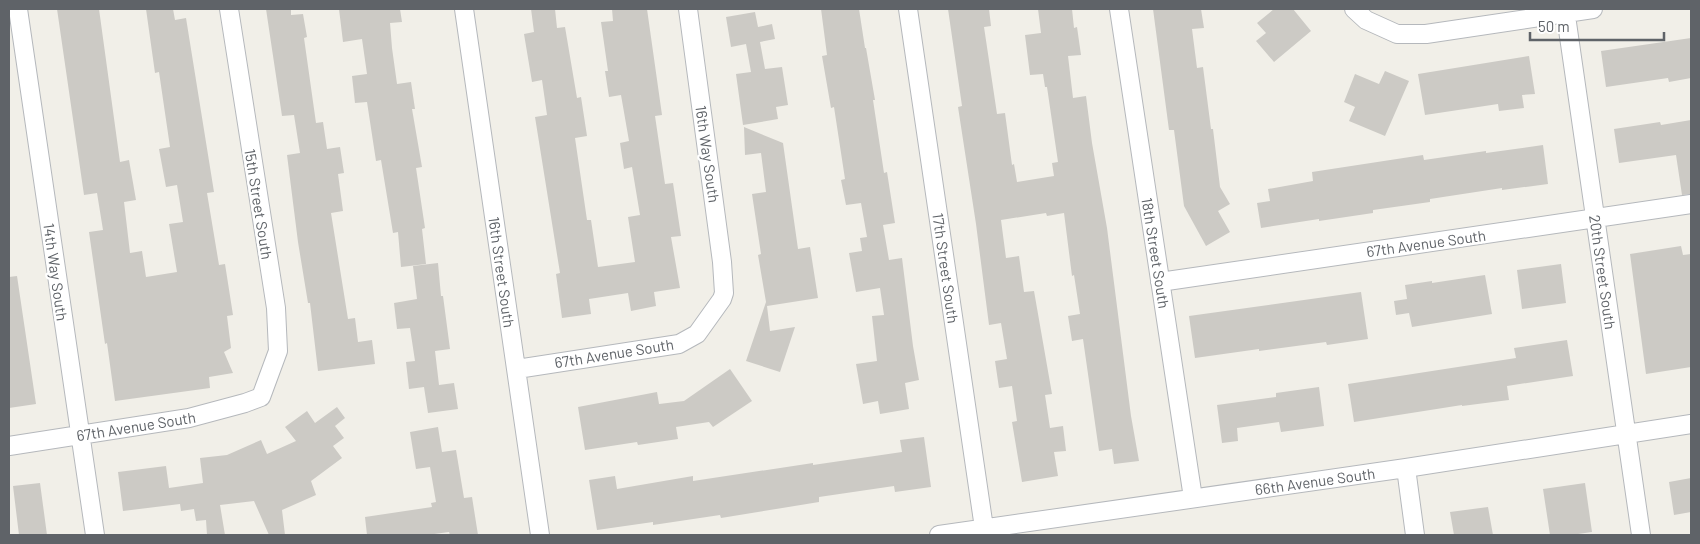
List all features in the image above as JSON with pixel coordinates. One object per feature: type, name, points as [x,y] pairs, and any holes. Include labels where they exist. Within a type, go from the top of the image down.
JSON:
[{"type":"street","name":"14th Way South","points":[[18,9],[95,535]]},
{"type":"street","name":"15th Street South","points":[[229,9],[276,308],[278,351],[261,397]]},
{"type":"street","name":"16th Street South","points":[[464,9],[540,535]]},
{"type":"street","name":"16th Way South","points":[[688,9],[722,262],[724,293],[722,299]]},
{"type":"street","name":"17th Street South","points":[[908,9],[984,528]]},
{"type":"street","name":"18th Street South","points":[[1119,9],[1193,498]]},
{"type":"street","points":[[1360,14],[1397,34],[1426,34],[1565,11],[1593,9]]},
{"type":"street","name":"20th Street South","points":[[1565,11],[1641,535]]},
{"type":"street","name":"67th Avenue South","points":[[1160,282],[1691,204]]},
{"type":"street","name":"67th Avenue South","points":[[517,369],[679,344],[697,334],[722,299]]},
{"type":"street","name":"67th Avenue South","points":[[9,446],[189,418],[246,403],[261,397]]},
{"type":"street","name":"66th Avenue South","points":[[939,535],[1406,468],[1691,424]]},
{"type":"street","points":[[1406,468],[1415,535]]},
{"type":"building","points":[[57,9],[99,9],[120,162],[129,160],[136,200],[124,202],[130,253],[142,251],[146,277],[177,272],[169,224],[183,222],[177,185],[166,187],[159,149],[170,147],[159,72],[155,73],[146,9],[173,9],[175,20],[186,18],[214,192],[207,193],[219,265],[225,264],[233,315],[227,316],[231,348],[224,352],[233,373],[209,377],[210,388],[115,401],[89,232],[103,230],[97,193],[84,195]]},
{"type":"building","points":[[266,9],[291,9],[291,15],[303,14],[307,37],[304,38],[316,123],[323,122],[327,149],[340,147],[344,173],[338,174],[343,211],[331,213],[348,319],[355,318],[358,342],[372,340],[375,364],[318,371],[310,303],[308,303],[298,242],[287,155],[300,153],[294,115],[282,116]]},
{"type":"building","points":[[339,9],[400,9],[402,22],[390,23],[392,48],[397,84],[411,82],[415,109],[412,109],[422,167],[416,168],[425,228],[422,229],[426,264],[401,267],[398,232],[393,233],[381,160],[376,161],[367,102],[355,103],[352,76],[367,74],[362,39],[343,42]]},
{"type":"building","points":[[531,9],[555,9],[557,28],[565,27],[577,98],[581,97],[587,136],[575,138],[587,220],[591,220],[598,267],[635,262],[628,217],[640,215],[632,167],[624,169],[620,143],[629,141],[621,95],[609,97],[605,71],[608,71],[601,22],[613,21],[612,9],[647,9],[662,115],[655,116],[665,184],[673,183],[681,236],[671,237],[680,288],[654,292],[656,306],[631,311],[628,293],[589,299],[591,314],[562,318],[556,274],[560,273],[535,117],[547,115],[542,80],[532,82],[524,34],[534,32]]},
{"type":"building","points":[[821,9],[859,9],[875,100],[873,100],[884,173],[887,172],[895,223],[883,225],[889,260],[902,258],[919,380],[905,383],[909,409],[880,414],[878,401],[863,404],[856,364],[877,361],[872,316],[884,315],[880,288],[856,292],[849,253],[862,251],[860,238],[867,237],[861,203],[846,205],[841,180],[845,179],[834,107],[831,108],[822,56],[827,55]]},
{"type":"building","points":[[948,9],[989,9],[991,26],[984,27],[997,114],[1005,113],[1012,165],[1014,164],[1017,182],[1054,176],[1052,163],[1058,162],[1047,87],[1045,87],[1043,74],[1030,75],[1025,35],[1041,33],[1038,9],[1072,9],[1074,28],[1077,27],[1081,55],[1068,56],[1073,98],[1086,96],[1107,228],[1131,416],[1139,461],[1114,464],[1112,449],[1099,451],[1083,339],[1072,341],[1068,316],[1080,314],[1074,275],[1072,276],[1064,213],[1047,216],[1046,213],[1001,220],[1006,258],[1019,256],[1024,292],[1034,291],[1052,394],[1045,395],[1050,428],[1063,426],[1066,451],[1054,452],[1058,476],[1022,482],[1012,422],[1017,421],[1012,386],[999,388],[995,361],[1007,359],[1001,323],[989,325],[958,107],[962,106]]},
{"type":"building","points":[[1153,9],[1201,9],[1204,28],[1192,29],[1197,68],[1203,67],[1220,187],[1230,204],[1218,211],[1230,232],[1206,246],[1184,206],[1174,130],[1169,130]]},
{"type":"building","points":[[1274,9],[1293,9],[1311,31],[1274,62],[1256,41],[1266,33],[1257,23]]},
{"type":"building","points":[[755,12],[758,27],[772,24],[775,39],[760,42],[765,69],[782,67],[788,105],[776,107],[778,119],[743,125],[736,74],[751,72],[746,44],[731,47],[726,17]]},
{"type":"building","points":[[1691,38],[1691,78],[1669,82],[1668,78],[1606,87],[1601,51]]},
{"type":"building","points":[[1529,56],[1535,94],[1522,95],[1524,108],[1499,111],[1498,104],[1425,115],[1418,74]]},
{"type":"building","points":[[1385,71],[1409,81],[1385,136],[1349,121],[1355,107],[1344,102],[1355,74],[1379,84]]},
{"type":"building","points":[[1691,120],[1691,194],[1682,195],[1676,155],[1619,163],[1614,129],[1660,122],[1661,125]]},
{"type":"building","points":[[744,127],[783,143],[798,249],[810,247],[818,298],[767,306],[770,331],[795,327],[780,372],[746,361],[766,302],[758,255],[761,254],[752,194],[766,192],[761,153],[745,155]]},
{"type":"building","points":[[1543,145],[1548,184],[1502,190],[1502,188],[1430,199],[1430,202],[1373,210],[1373,213],[1261,228],[1257,203],[1270,201],[1268,189],[1313,181],[1312,172],[1423,155],[1424,160]]},
{"type":"building","points":[[1681,246],[1683,255],[1691,254],[1691,367],[1646,374],[1630,254]]},
{"type":"building","points":[[438,263],[441,296],[443,296],[450,349],[435,351],[439,385],[454,383],[458,409],[428,413],[424,387],[409,389],[406,362],[415,361],[410,328],[397,329],[394,303],[417,299],[413,266]]},
{"type":"building","points":[[1561,264],[1566,303],[1522,309],[1517,270]]},
{"type":"building","points":[[1485,275],[1492,314],[1412,327],[1409,313],[1396,315],[1394,301],[1407,299],[1405,285]]},
{"type":"building","points":[[17,276],[36,404],[9,408],[9,277]]},
{"type":"building","points":[[1361,292],[1368,339],[1327,345],[1326,342],[1259,351],[1259,349],[1195,358],[1189,316]]},
{"type":"building","points":[[1567,340],[1573,376],[1507,386],[1509,400],[1462,405],[1354,422],[1348,384],[1516,358],[1514,348]]},
{"type":"building","points":[[730,369],[752,401],[713,427],[709,422],[676,427],[678,439],[638,445],[637,442],[585,450],[578,407],[657,392],[659,404],[684,401]]},
{"type":"building","points":[[1319,387],[1324,426],[1281,432],[1279,422],[1237,428],[1238,441],[1222,443],[1217,405],[1276,397],[1276,393]]},
{"type":"building","points":[[337,407],[345,418],[335,426],[344,438],[333,446],[342,458],[311,481],[316,495],[282,510],[285,535],[269,535],[254,501],[220,505],[225,535],[207,535],[206,520],[196,521],[194,509],[181,511],[180,504],[123,511],[118,472],[166,466],[169,488],[203,483],[200,458],[227,455],[261,440],[267,454],[296,441],[285,427],[307,411],[315,423]]},
{"type":"building","points":[[438,427],[442,452],[456,450],[464,498],[472,497],[478,535],[450,535],[449,532],[427,535],[367,535],[365,517],[432,507],[431,503],[436,502],[430,467],[416,469],[410,432]]},
{"type":"building","points":[[924,437],[931,487],[895,492],[894,486],[819,497],[819,502],[721,518],[720,515],[653,525],[653,522],[597,530],[589,480],[615,476],[617,489],[693,476],[693,481],[902,452],[900,440]]},
{"type":"building","points":[[1691,478],[1691,512],[1674,515],[1669,482]]},
{"type":"building","points":[[40,483],[47,535],[19,535],[13,486]]},
{"type":"building","points":[[1585,483],[1592,532],[1550,535],[1543,489]]},
{"type":"building","points":[[1488,507],[1493,535],[1454,535],[1450,512]]}]
